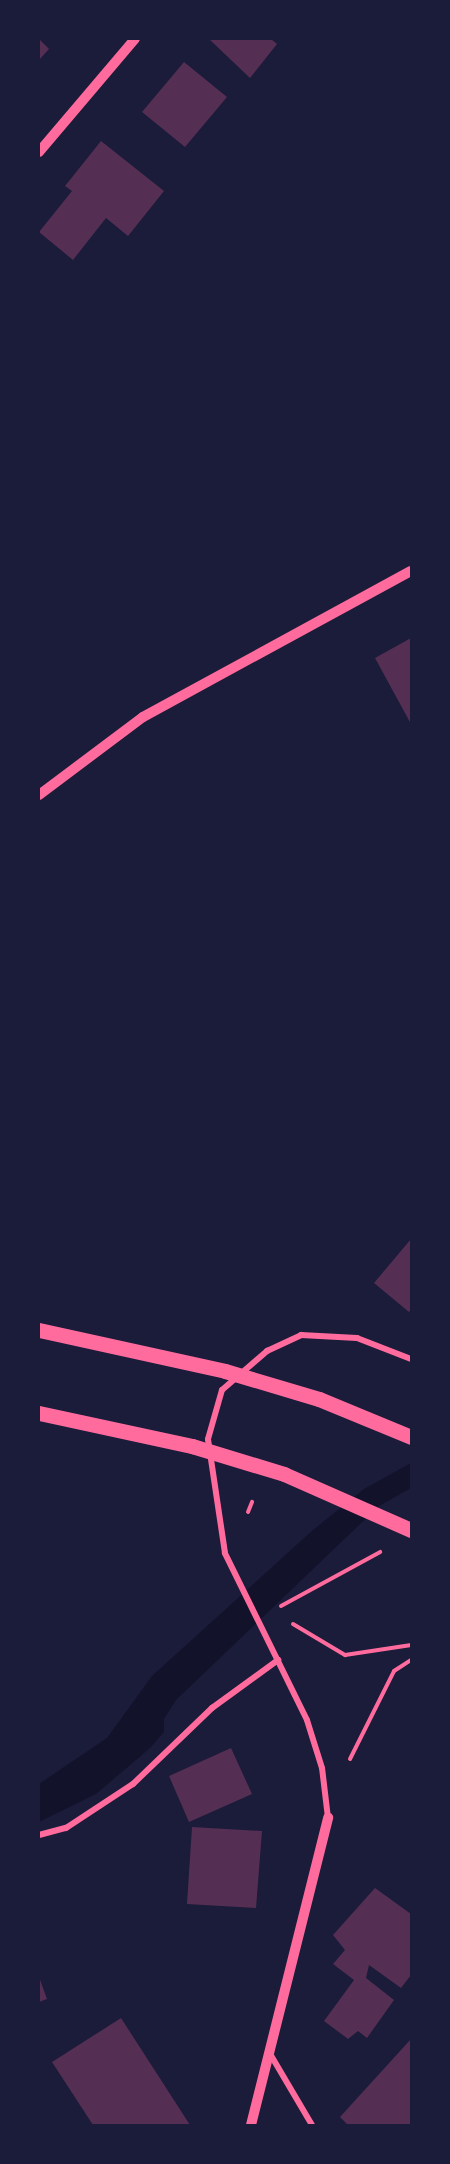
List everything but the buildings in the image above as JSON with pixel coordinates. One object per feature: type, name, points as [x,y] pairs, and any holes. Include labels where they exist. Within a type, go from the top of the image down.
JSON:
[{"type":"main road","points":[[39,1330],[225,1371],[319,1399],[411,1437]]},
{"type":"main road","points":[[39,1413],[192,1446],[284,1474],[411,1530]]},
{"type":"street","points":[[39,152],[135,39]]},
{"type":"street","points":[[39,795],[143,717],[411,571]]},
{"type":"street","points":[[251,2125],[328,1818],[319,1759],[278,1660],[232,1571],[217,1517],[208,1439],[222,1390],[267,1351],[302,1335],[357,1338],[411,1359]]},
{"type":"street","points":[[39,1835],[66,1828],[133,1784],[212,1708],[278,1660]]},
{"type":"street","points":[[269,2052],[312,2125]]},
{"type":"path","points":[[245,1524],[252,1502]]},
{"type":"path","points":[[280,1607],[384,1550]]},
{"type":"path","points":[[277,1599],[280,1607],[313,1640],[345,1655],[411,1645]]},
{"type":"path","points":[[348,1764],[394,1671],[411,1660]]},
{"type":"shaded area","points":[[411,1463],[411,1488],[379,1506],[176,1700],[164,1719],[164,1732],[150,1748],[96,1794],[39,1822],[39,1784],[107,1738],[152,1676],[313,1530],[364,1489]]}]
